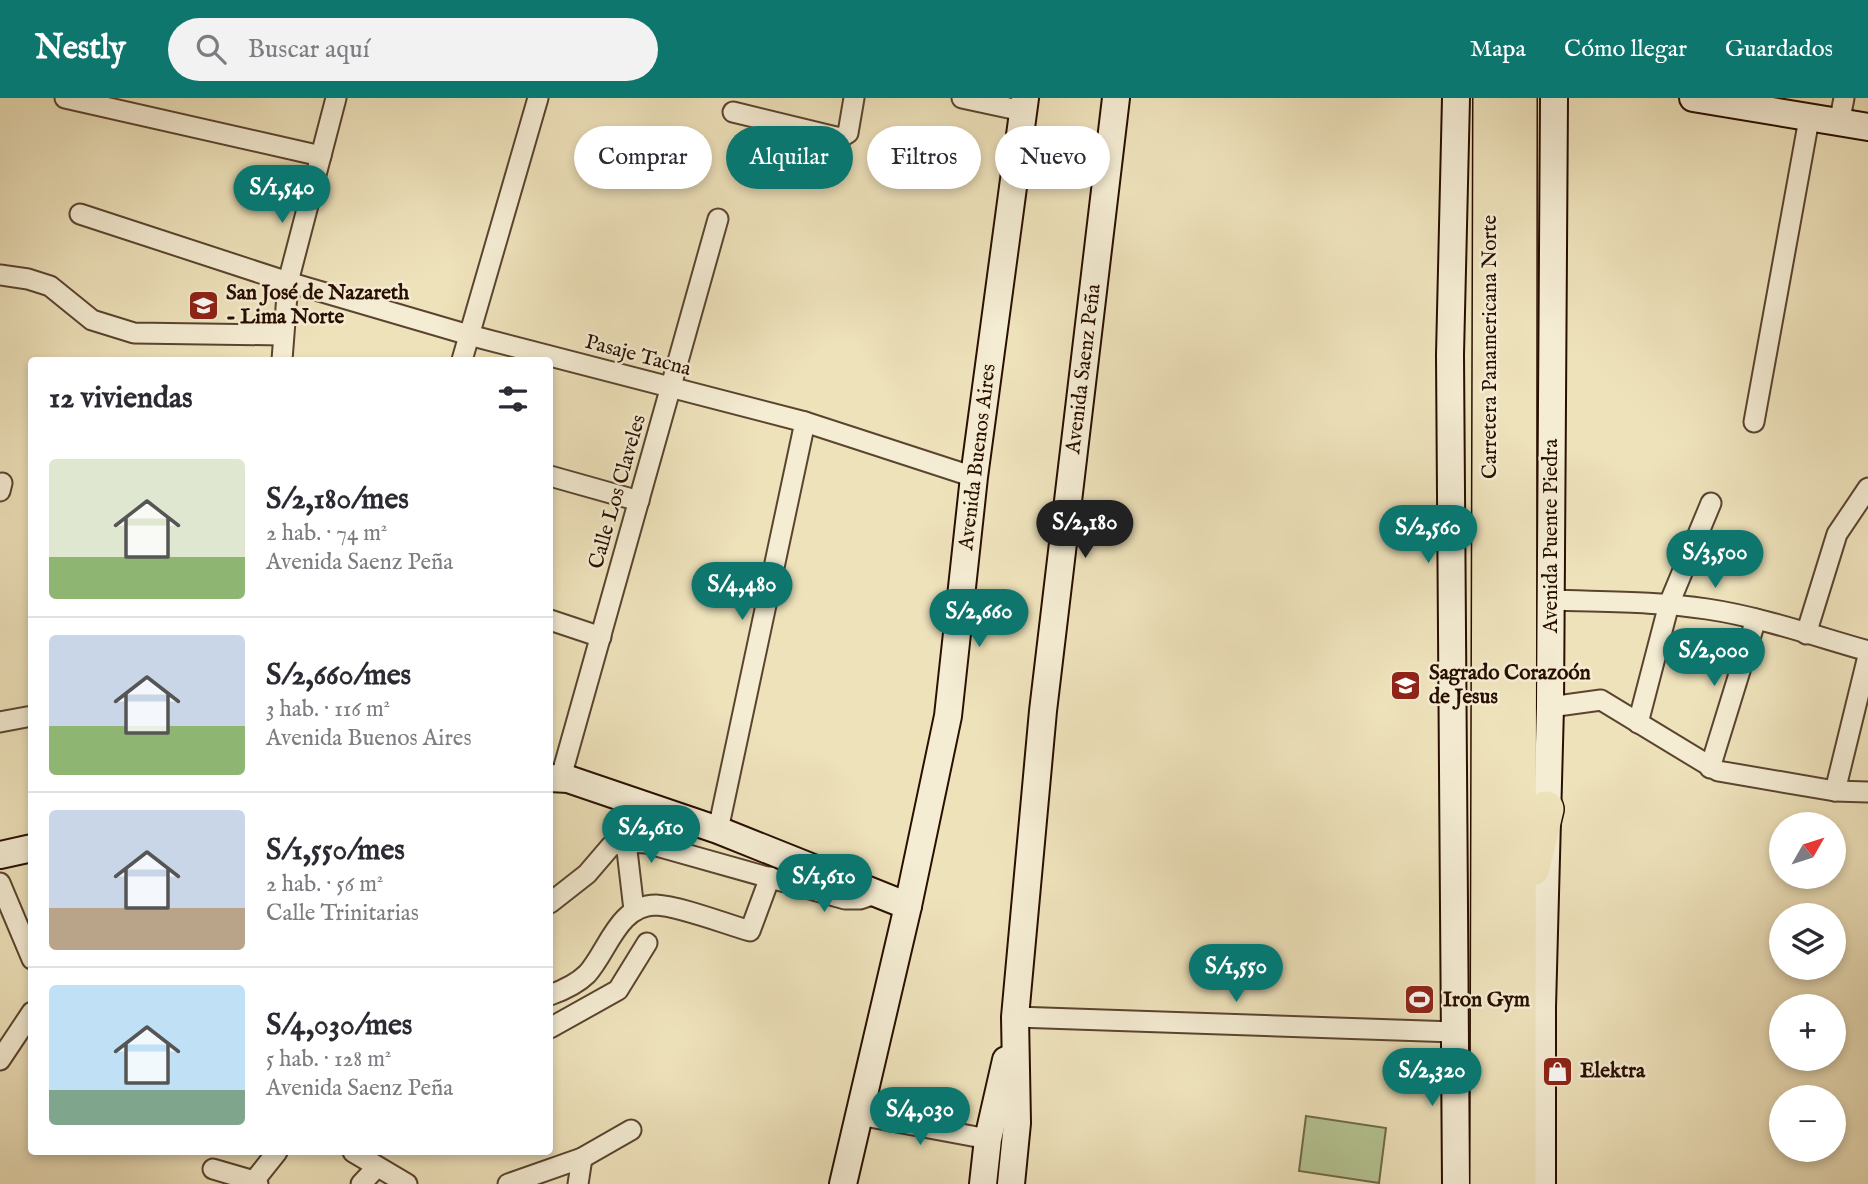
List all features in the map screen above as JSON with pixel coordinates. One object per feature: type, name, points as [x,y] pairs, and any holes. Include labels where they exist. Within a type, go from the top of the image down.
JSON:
[{"type":"highway","name":"Carretera Panamericana Norte","points":[[1488,1184],[1491,98]]},
{"type":"highway","name":"Carretera Panamericana Norte","points":[[1518,1184],[1519,98]]},
{"type":"highway","points":[[1518,947],[1535,852],[1546,809]]},
{"type":"main road","name":"Avenida Saenz Peña","points":[[1011,1184],[1017,1123],[1015,1017],[1043,711],[1116,98]]},
{"type":"main road","points":[[1456,98],[1450,355],[1457,1184]]},
{"type":"main road","name":"Avenida Puente Piedra","points":[[1542,1184],[1542,1007],[1550,707],[1554,98]]},
{"type":"main road","points":[[1693,98],[1868,127]]},
{"type":"main road","name":"Avenida Buenos Aires","points":[[843,1184],[908,906],[948,716],[974,477],[1024,105]]},
{"type":"main road","points":[[555,777],[718,830],[908,906]]},
{"type":"main road","points":[[0,855],[28,849]]},
{"type":"main road","name":"Avenida Saenz Peña","points":[[983,1184],[989,1139],[1015,1017]]},
{"type":"street","points":[[65,98],[321,156]]},
{"type":"street","points":[[282,357],[288,282],[336,98]]},
{"type":"street","points":[[463,357],[538,98]]},
{"type":"street","points":[[733,112],[841,138],[848,133],[854,98]]},
{"type":"street","points":[[962,98],[1024,105]]},
{"type":"street","points":[[1839,124],[1844,98]]},
{"type":"street","points":[[1755,422],[1809,119]]},
{"type":"street","name":"Pasaje Tacna","points":[[80,214],[288,282],[553,357]]},
{"type":"street","name":"Calle Los Claveles","points":[[555,777],[601,637],[718,219]]},
{"type":"street","points":[[0,275],[28,279],[50,286],[92,320],[134,333],[283,335]]},
{"type":"street","name":"Pasaje Tacna","points":[[553,357],[805,422],[974,477]]},
{"type":"street","points":[[718,830],[805,422]]},
{"type":"street","points":[[553,477],[639,501]]},
{"type":"street","points":[[1806,634],[1837,534],[1860,514],[1868,488]]},
{"type":"street","points":[[1638,723],[1669,604],[1712,503]]},
{"type":"street","points":[[1551,600],[1669,604],[1710,609],[1756,619],[1868,654],[1835,791]]},
{"type":"street","points":[[1710,768],[1756,619]]},
{"type":"street","points":[[553,621],[601,637]]},
{"type":"street","points":[[1550,707],[1601,700],[1710,768],[1835,791],[1868,792]]},
{"type":"street","points":[[0,722],[28,717]]},
{"type":"street","points":[[553,901],[586,874],[611,846],[625,842],[646,843],[845,899],[860,899],[878,893]]},
{"type":"street","points":[[625,842],[634,910]]},
{"type":"street","points":[[553,993],[584,977],[617,927],[634,910],[655,905],[750,931],[770,877]]},
{"type":"street","points":[[0,883],[28,950]]},
{"type":"street","points":[[553,1026],[618,990],[648,943]]},
{"type":"street","points":[[1015,1017],[1455,1032]]},
{"type":"street","points":[[0,1060],[28,1018]]},
{"type":"street","points":[[859,1115],[989,1139]]},
{"type":"street","points":[[508,1184],[582,1158],[631,1130]]},
{"type":"street","points":[[213,1169],[256,1182],[275,1155]]},
{"type":"street","points":[[358,1155],[407,1184]]},
{"type":"street","points":[[578,1184],[582,1158]]},
{"type":"street","points":[[361,1184],[377,1167]]},
{"type":"green space","points":[[1306,1116],[1386,1128],[1379,1183],[1299,1171]]},
{"type":"place","name":"San José de Nazareth - Lima Norte","points":[[203,305]]},
{"type":"place","name":"Sagrado Corazoón de Jesus","points":[[1406,685]]},
{"type":"place","name":"Iron Gym","points":[[1420,1000]]},
{"type":"place","name":"Elektra","points":[[1557,1071]]}]
